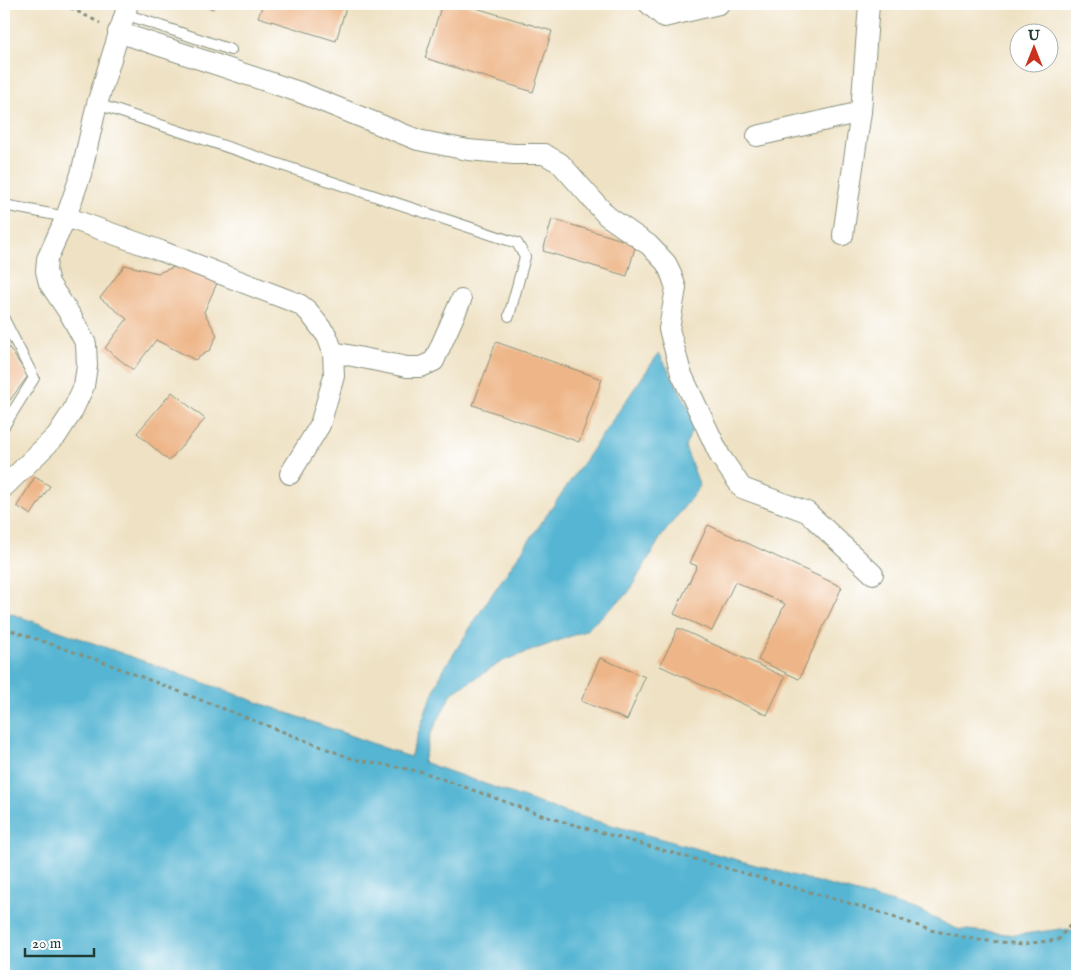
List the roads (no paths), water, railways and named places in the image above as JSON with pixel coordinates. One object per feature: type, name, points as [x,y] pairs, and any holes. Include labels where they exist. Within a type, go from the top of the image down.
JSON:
[{"type":"street","points":[[649,4],[664,18],[719,4]]},
{"type":"street","points":[[843,235],[861,112],[869,4]]},
{"type":"street","points":[[4,487],[57,435],[72,412],[84,386],[87,366],[86,344],[71,316],[49,283],[46,271],[47,259],[66,217],[81,174],[96,104],[124,17],[290,89],[418,140],[468,150],[514,154],[544,154],[560,163],[607,216],[649,245],[666,263],[676,288],[669,329],[681,373],[720,456],[742,488],[807,512],[873,574]]},
{"type":"street","points":[[757,136],[861,112]]},
{"type":"street","points":[[66,217],[299,304],[316,320],[327,336],[333,352],[334,376],[320,425],[290,474]]},
{"type":"street","points":[[333,352],[407,367],[421,367],[434,361],[461,300]]},
{"type":"lane","points":[[124,17],[231,50]]},
{"type":"lane","points":[[96,104],[517,243],[525,257],[509,316]]},
{"type":"lane","points":[[4,205],[66,217]]},
{"type":"lane","points":[[4,319],[34,378],[4,426]]},
{"type":"water","points":[[659,353],[696,420],[685,447],[700,486],[661,537],[628,593],[585,631],[503,661],[452,693],[430,735],[423,762],[564,812],[915,909],[957,929],[1016,935],[1061,929],[1077,932],[1077,976],[4,976],[4,611],[410,757],[442,672],[488,600]]}]
